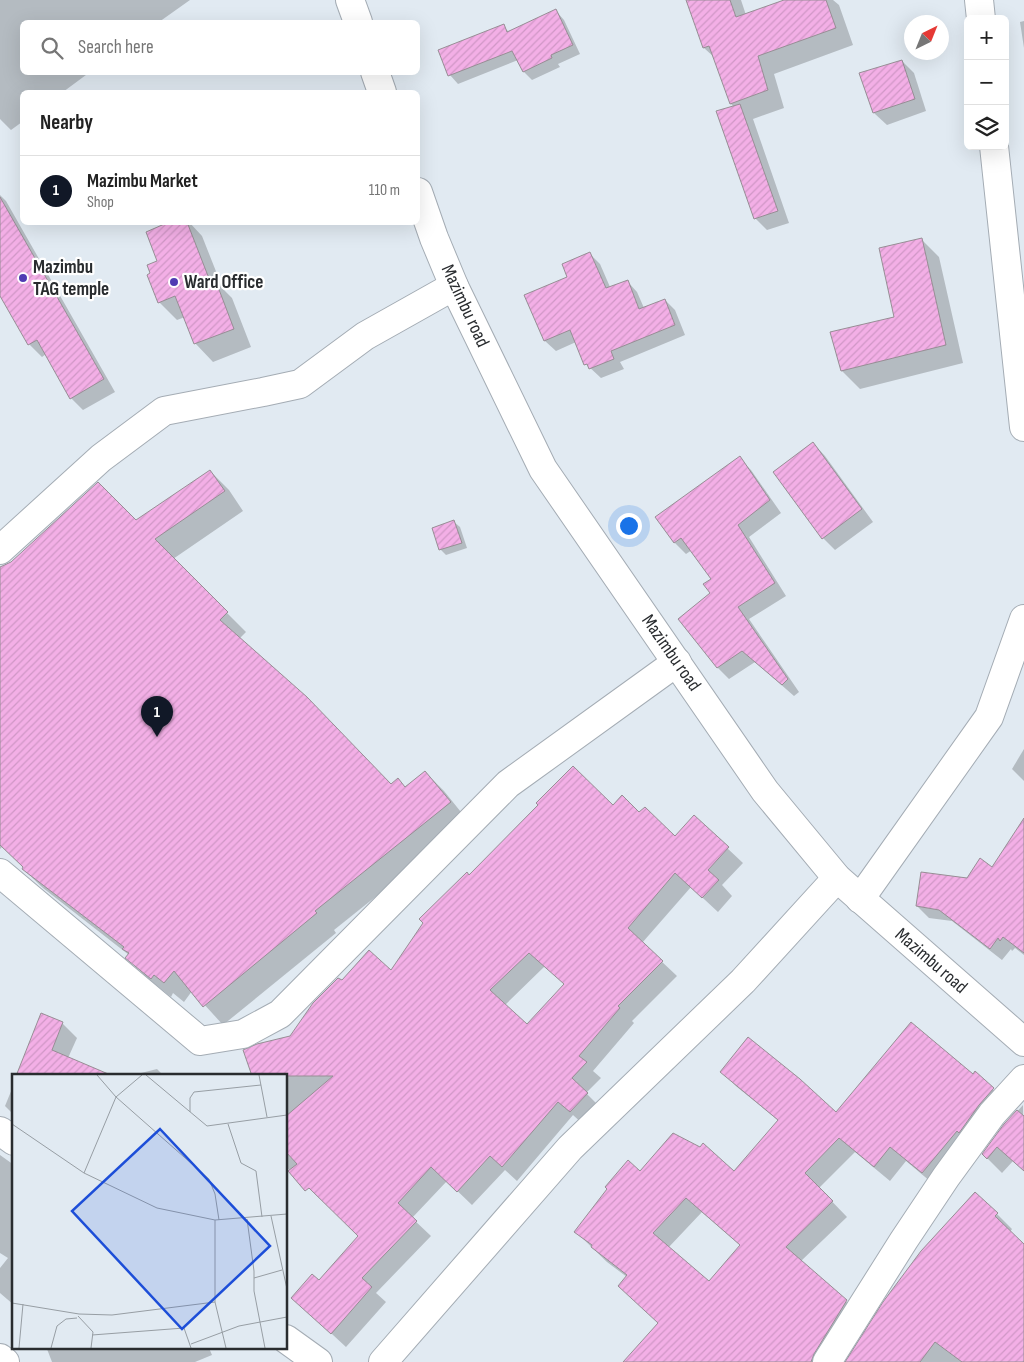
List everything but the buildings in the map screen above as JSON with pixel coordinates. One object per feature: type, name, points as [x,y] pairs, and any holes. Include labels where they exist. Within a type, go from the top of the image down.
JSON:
[{"type":"street","points":[[350,0],[357,20]]},
{"type":"street","points":[[979,0],[981,15]]},
{"type":"street","points":[[376,75],[381,90]]},
{"type":"street","points":[[994,150],[1024,427]]},
{"type":"street","name":"Mazimbu road","points":[[420,198],[454,286],[543,469],[765,792],[837,878],[1024,1042]]},
{"type":"street","points":[[0,550],[101,458],[164,411],[300,384],[365,336],[454,286]]},
{"type":"street","points":[[860,900],[989,718],[1024,619]]},
{"type":"street","points":[[0,874],[200,1041],[243,1034],[280,1014],[508,784],[676,662]]},
{"type":"street","points":[[383,1362],[570,1148],[744,981],[837,878]]},
{"type":"street","points":[[827,1362],[946,1177],[992,1114],[1024,1079]]},
{"type":"street","points":[[0,1131],[12,1140]]},
{"type":"street","points":[[288,1340],[318,1362]]},
{"type":"street","points":[[0,1358],[5,1362]]},
{"type":"place","name":"Mazimbu TAG temple","points":[[23,278]]},
{"type":"place","name":"Ward Office","points":[[174,282]]},
{"type":"place","name":"Mazimbu Market","points":[[157,737]]}]
